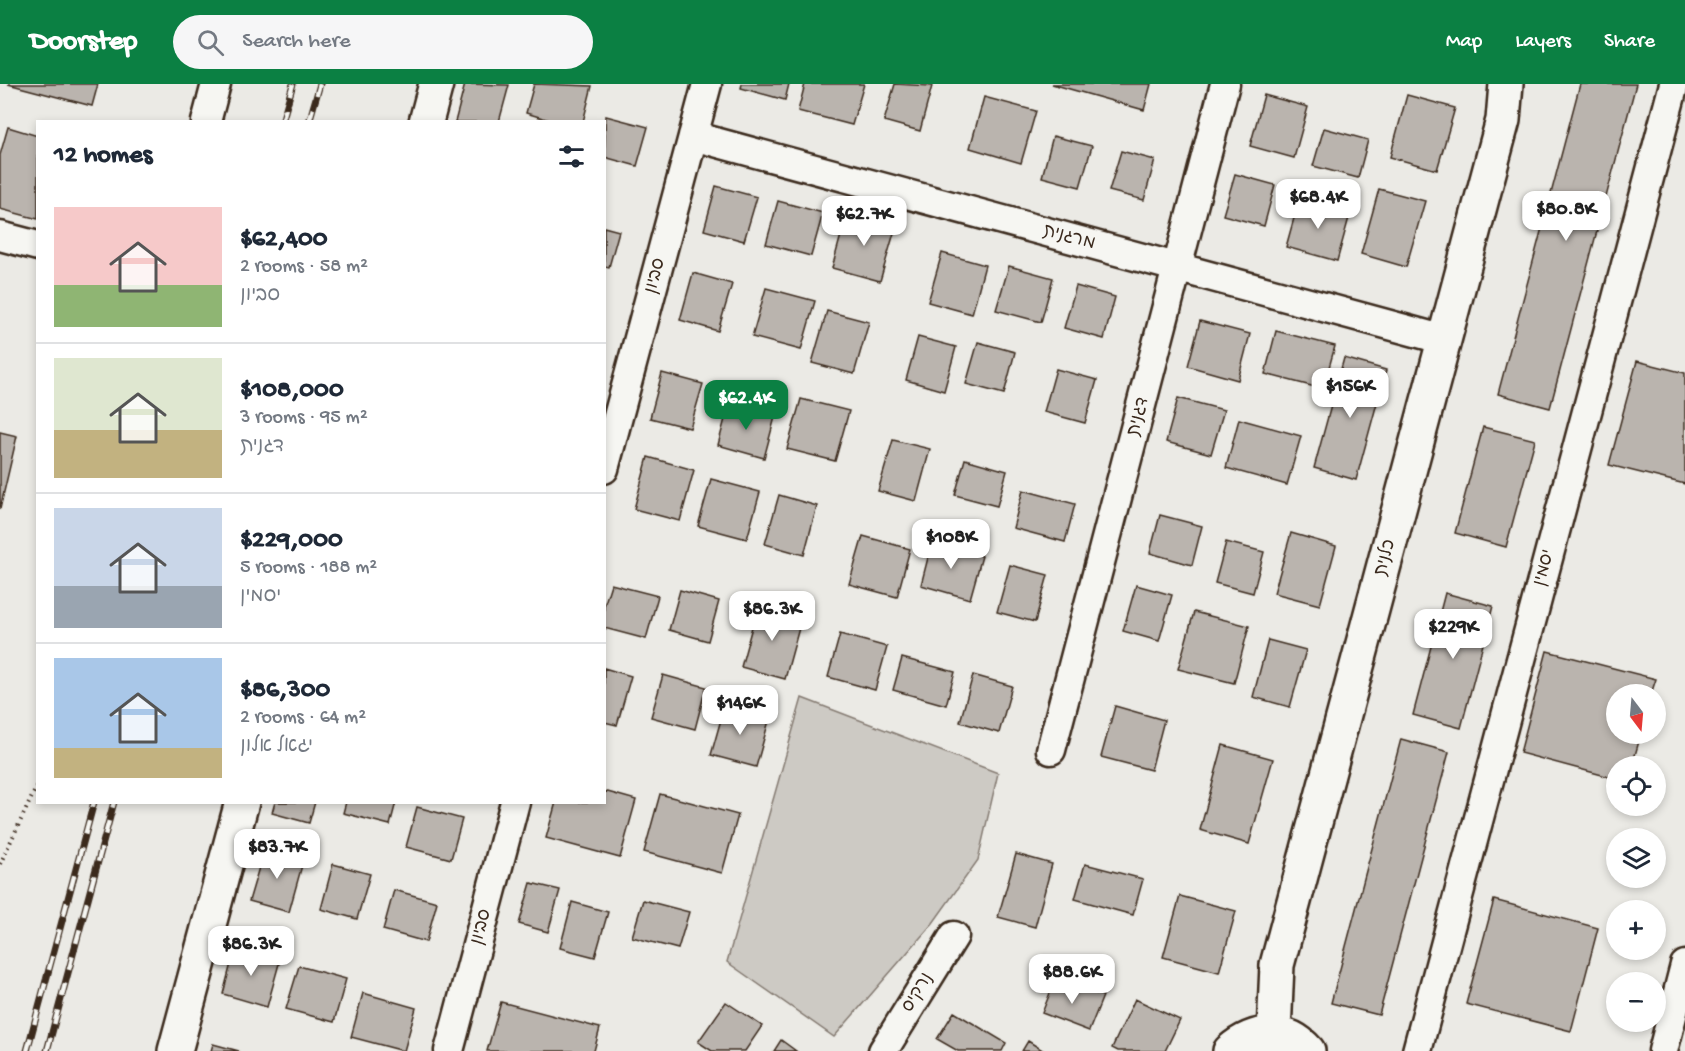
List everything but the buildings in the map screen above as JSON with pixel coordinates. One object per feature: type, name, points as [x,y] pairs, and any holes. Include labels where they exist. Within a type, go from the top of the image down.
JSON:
[{"type":"street","points":[[207,120],[216,84]]},
{"type":"street","points":[[427,120],[436,84]]},
{"type":"street","name":"סביון","points":[[606,462],[707,84]]},
{"type":"street","name":"דגנית","points":[[1051,750],[1226,84]]},
{"type":"street","name":"כלנית","points":[[1274,1033],[1277,965],[1503,120],[1506,84]]},
{"type":"street","name":"יסמין","points":[[1417,1051],[1674,84]]},
{"type":"street","name":"מרגנית","points":[[693,136],[1445,340]]},
{"type":"street","points":[[0,236],[36,245]]},
{"type":"street","points":[[175,1051],[241,804]]},
{"type":"street","name":"סביון","points":[[449,1051],[514,804]]},
{"type":"street","name":"נרקיס","points":[[883,1051],[954,936]]},
{"type":"street","points":[[1663,1051],[1685,965]]},
{"type":"street","points":[[1230,1051],[1250,1037],[1274,1033],[1291,1038],[1308,1051]]},
{"type":"path","points":[[0,864],[36,788]]},
{"type":"shaded area","points":[[802,698],[998,773],[978,860],[933,923],[834,1037],[727,962]]},
{"type":"railway","points":[[283,120],[293,84]]},
{"type":"railway","points":[[310,120],[320,84]]},
{"type":"railway","points":[[27,1051],[93,804]]},
{"type":"railway","points":[[47,1051],[113,804]]}]
